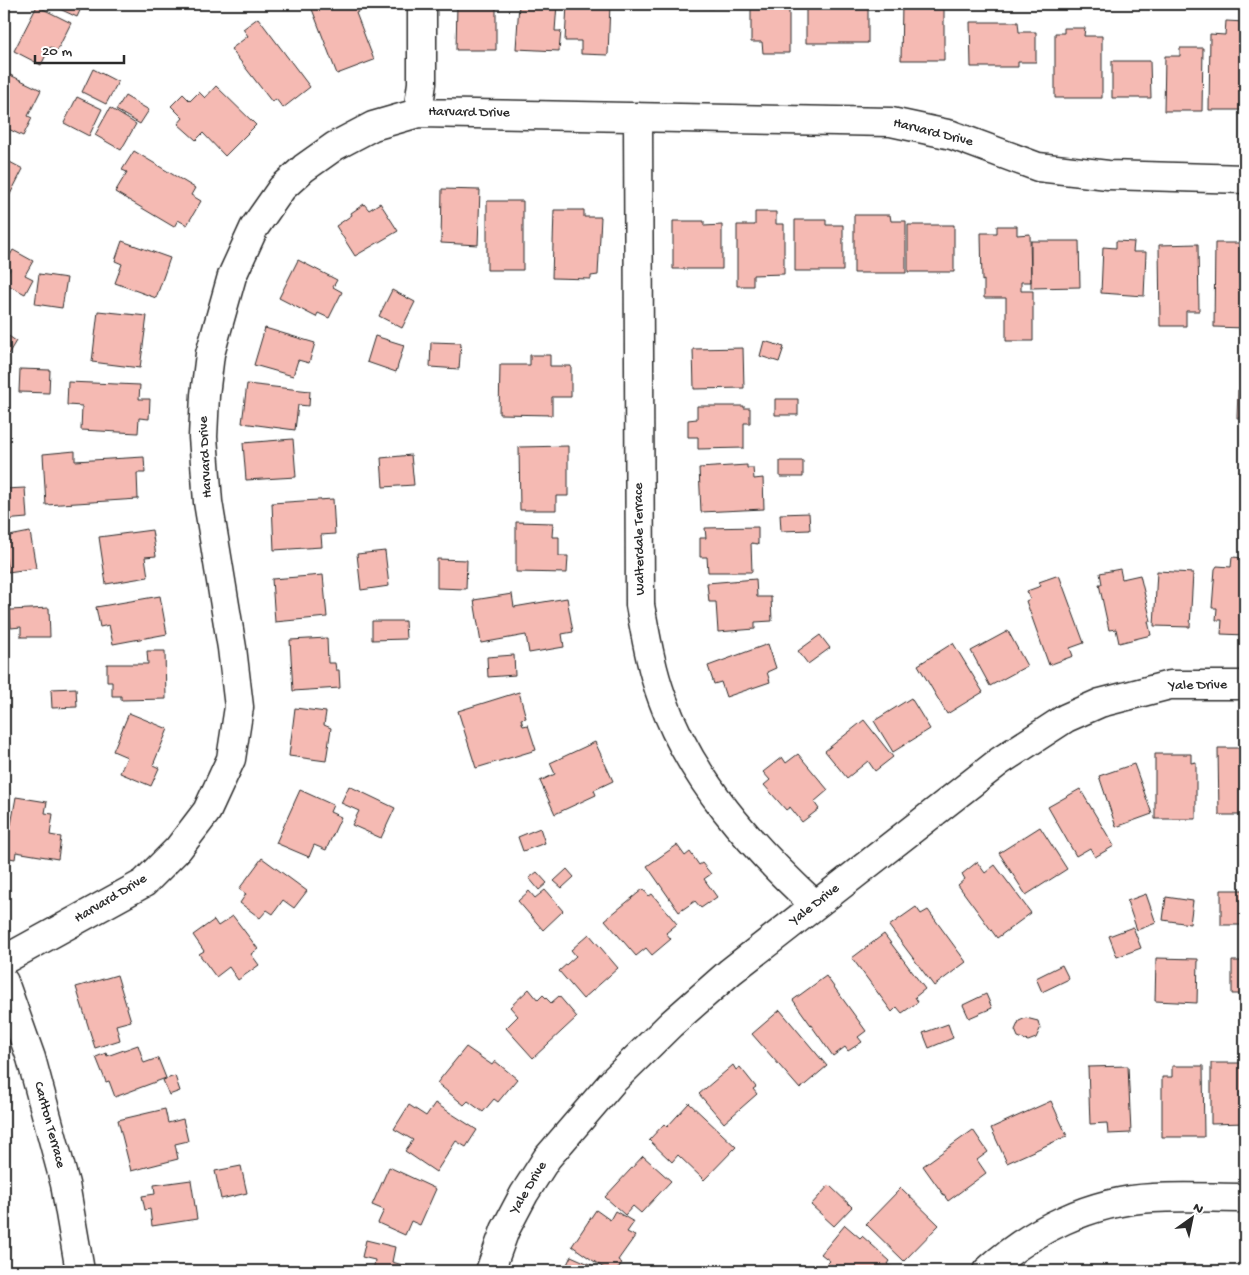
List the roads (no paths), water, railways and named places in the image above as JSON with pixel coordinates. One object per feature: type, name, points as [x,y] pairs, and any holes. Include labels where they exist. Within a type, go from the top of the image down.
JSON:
[{"type":"street","points":[[418,112],[422,83],[422,4]]},
{"type":"street","name":"Harvard Drive","points":[[4,960],[144,883],[178,849],[207,811],[231,759],[239,707],[232,648],[208,502],[203,438],[205,395],[210,354],[232,276],[254,228],[282,188],[304,168],[335,146],[373,126],[418,112],[891,122],[952,135],[1038,167],[1108,175],[1245,179]]},
{"type":"street","name":"Walterdale Terrace","points":[[638,117],[640,605],[650,657],[662,698],[674,729],[698,772],[718,801],[760,851],[815,905]]},
{"type":"street","name":"Yale Drive","points":[[490,1271],[505,1230],[524,1194],[547,1158],[614,1080],[671,1024],[730,972],[1000,761],[1066,718],[1100,703],[1170,685],[1245,685]]},
{"type":"street","name":"Carlton Terrace","points":[[4,982],[31,1058],[65,1184],[80,1271]]},
{"type":"street","points":[[987,1271],[1026,1240],[1057,1222],[1091,1210],[1125,1201],[1152,1198],[1245,1198]]}]
